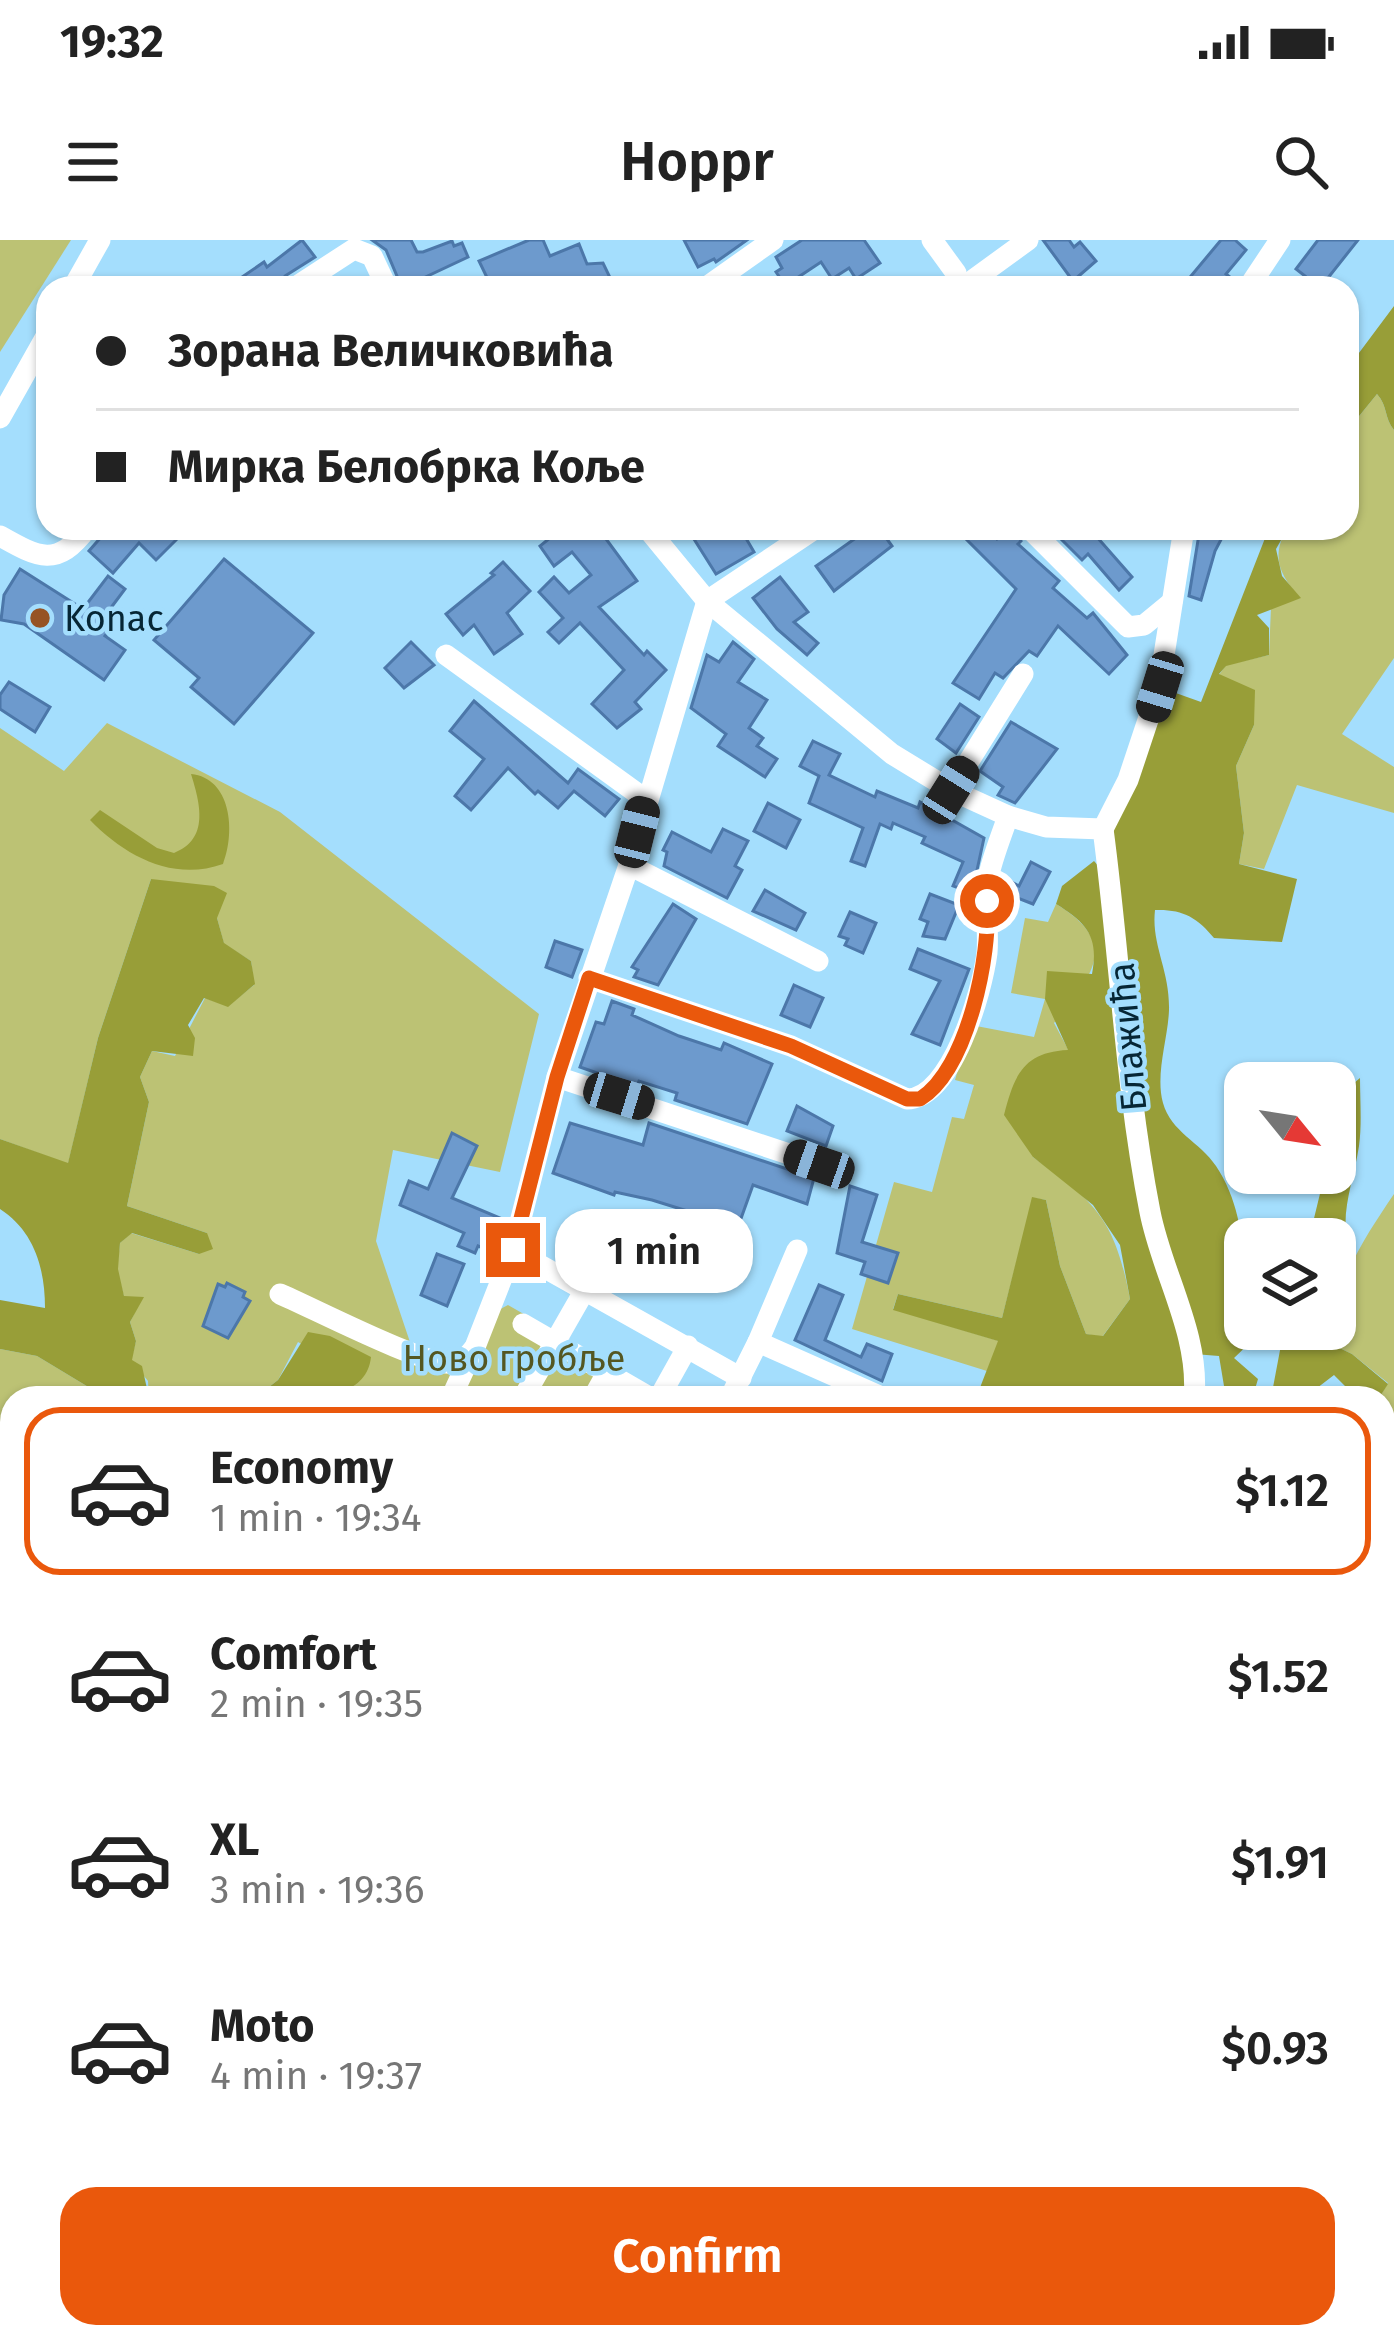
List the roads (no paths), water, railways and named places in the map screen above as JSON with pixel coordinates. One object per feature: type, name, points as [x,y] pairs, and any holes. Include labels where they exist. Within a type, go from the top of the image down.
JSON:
[{"type":"street","points":[[80,276],[100,240]]},
{"type":"street","points":[[722,276],[773,240]]},
{"type":"street","points":[[932,240],[956,276]]},
{"type":"street","points":[[967,276],[1028,240]]},
{"type":"street","points":[[1257,276],[1280,240]]},
{"type":"street","points":[[312,276],[354,249],[372,256],[381,276]]},
{"type":"street","points":[[0,418],[36,354]]},
{"type":"street","points":[[0,536],[53,557],[78,540]]},
{"type":"street","points":[[657,540],[707,601],[892,754],[951,790],[1008,816],[1046,827],[1103,829],[1128,780],[1160,687],[1182,540]]},
{"type":"street","points":[[457,1386],[513,1250],[557,1077],[629,865],[707,601],[798,540]]},
{"type":"street","points":[[1041,540],[1128,627],[1144,625],[1172,602]]},
{"type":"street","points":[[446,655],[645,799]]},
{"type":"street","points":[[951,790],[1023,674]]},
{"type":"street","points":[[589,978],[791,1046],[907,1099],[920,1099],[943,1078],[978,996],[989,926],[987,883],[1008,816]]},
{"type":"street","name":"Блажића","points":[[1103,829],[1123,979],[1130,1099],[1151,1218],[1193,1354],[1194,1386]]},
{"type":"street","points":[[629,865],[818,961]]},
{"type":"street","points":[[557,1077],[819,1164]]},
{"type":"street","points":[[513,1250],[688,1346],[733,1386]]},
{"type":"street","points":[[736,1386],[797,1250]]},
{"type":"street","points":[[530,1386],[586,1288]]},
{"type":"street","points":[[280,1294],[439,1363],[467,1358],[475,1347]]},
{"type":"street","points":[[523,1324],[633,1386]]},
{"type":"street","points":[[758,1342],[857,1386]]},
{"type":"street","points":[[663,1386],[688,1346]]},
{"type":"street","points":[[600,1386],[608,1372]]},
{"type":"place","name":"Konac","points":[[40,618]]},
{"type":"park label","name":"Ново гробље","points":[[514,1358]]}]
